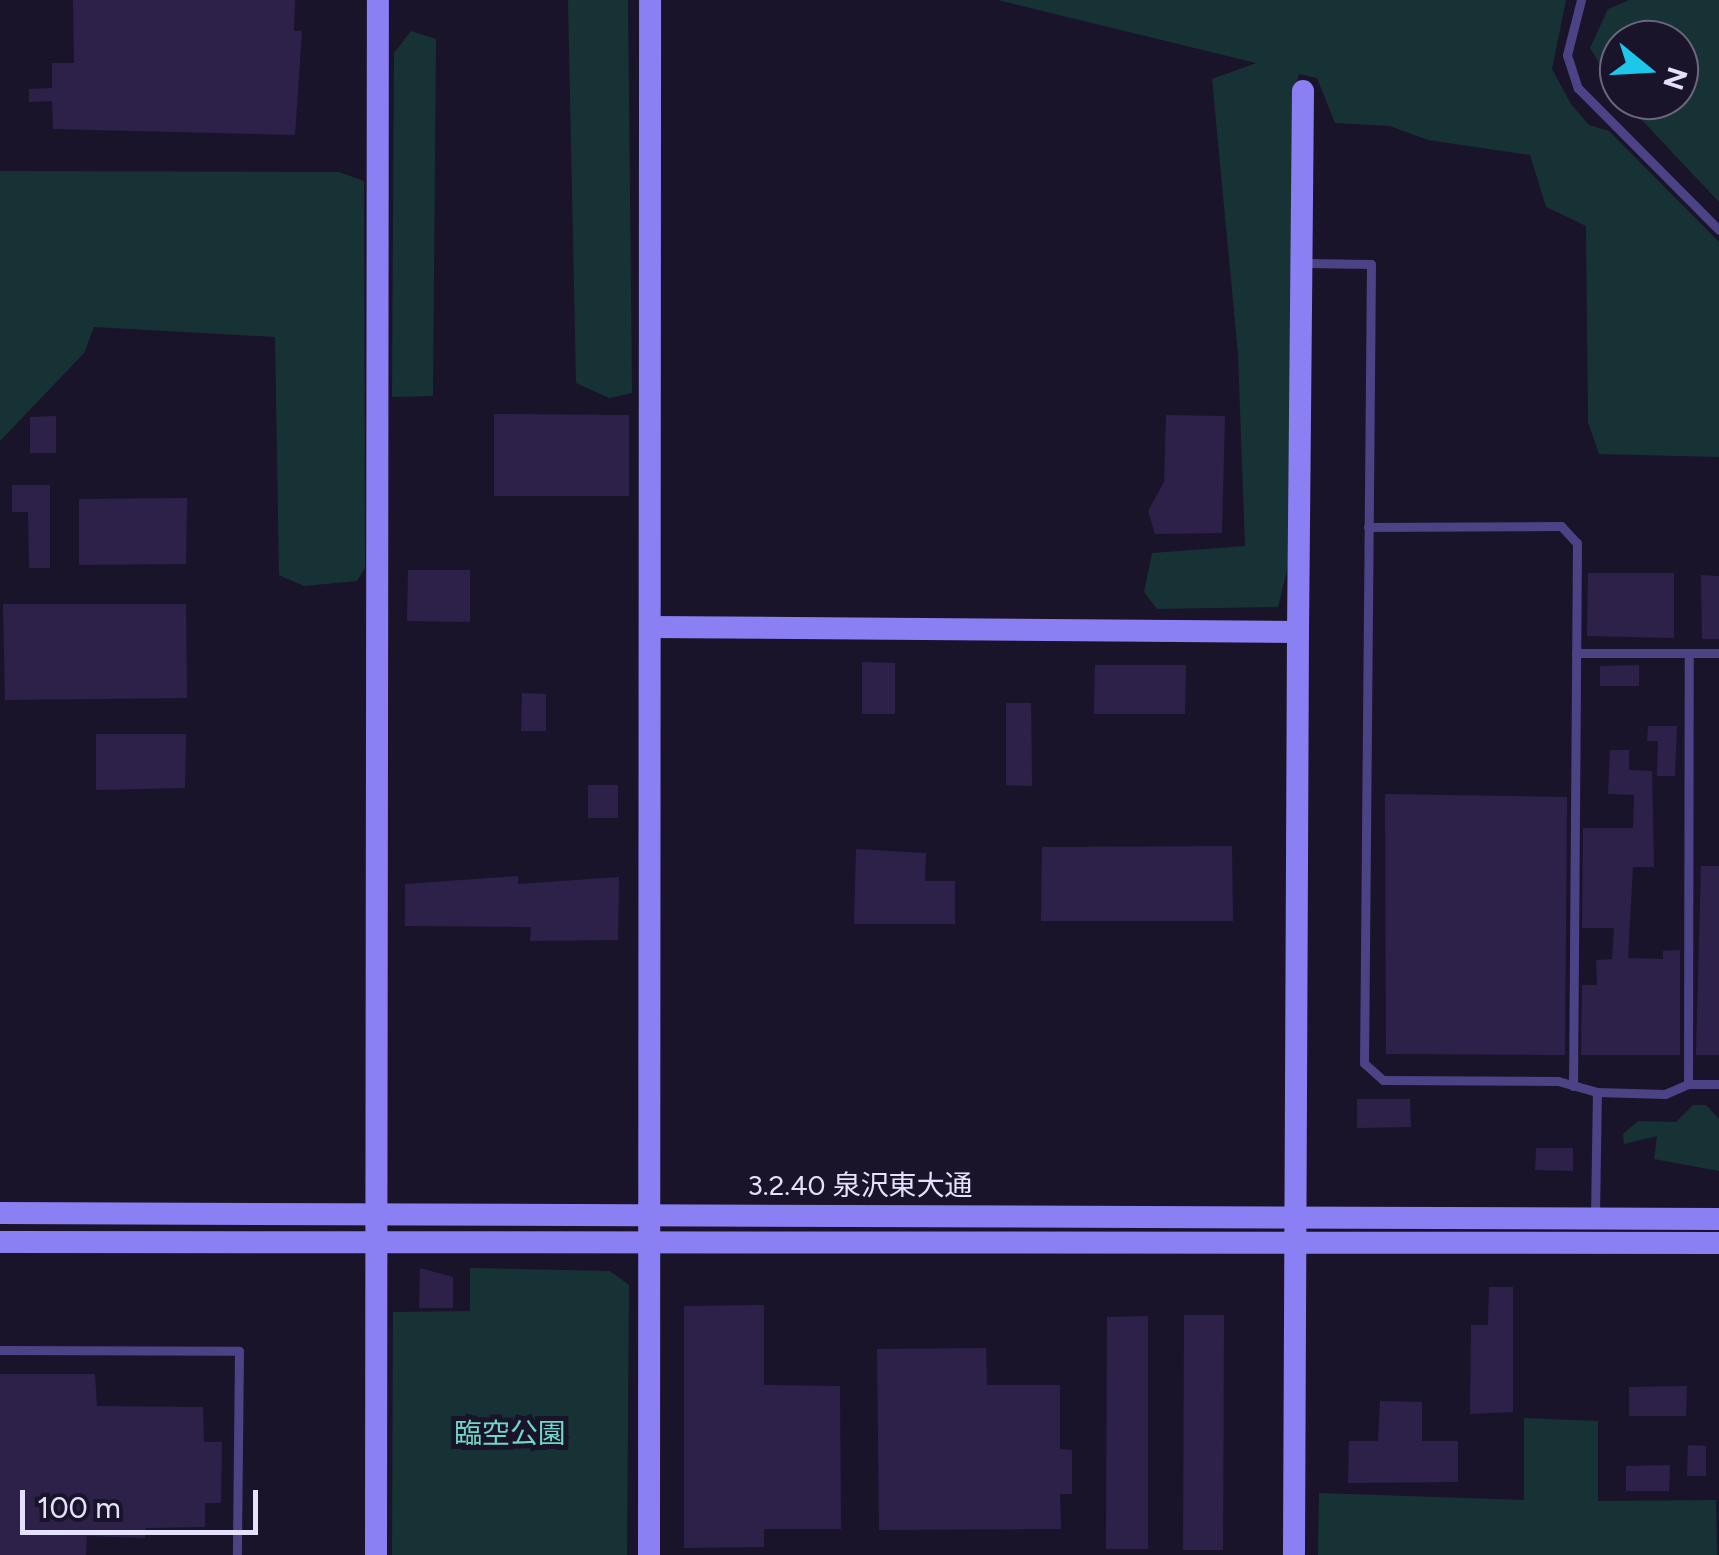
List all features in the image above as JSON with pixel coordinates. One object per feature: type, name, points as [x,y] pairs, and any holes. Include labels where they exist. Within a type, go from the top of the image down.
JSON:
[{"type":"street","points":[[376,1555],[378,0]]},
{"type":"street","points":[[648,1555],[652,1213],[650,0]]},
{"type":"street","points":[[1294,1555],[1298,632],[1305,263],[1303,91]]},
{"type":"street","points":[[651,627],[1298,632]]},
{"type":"street","name":"3.2.40 泉沢東大通","points":[[0,1212],[1719,1218]]},
{"type":"street","name":"3.2.40 泉沢東大通","points":[[0,1242],[1719,1244]]},
{"type":"lane","points":[[1581,0],[1567,54],[1578,88],[1719,230]]},
{"type":"lane","points":[[1305,263],[1371,264],[1364,1064],[1382,1080],[1574,1086],[1597,1092],[1666,1094],[1688,1084],[1719,1084]]},
{"type":"lane","points":[[1368,527],[1571,531],[1577,543],[1574,1086]]},
{"type":"lane","points":[[1576,652],[1719,653]]},
{"type":"lane","points":[[1688,1084],[1690,653]]},
{"type":"lane","points":[[1594,1218],[1597,1092]]},
{"type":"lane","points":[[0,1350],[238,1351],[238,1555]]},
{"type":"green space","points":[[568,0],[628,0],[632,393],[609,398],[576,383]]},
{"type":"green space","points":[[998,0],[1566,0],[1552,69],[1571,104],[1589,125],[1609,131],[1719,242],[1719,457],[1599,454],[1588,422],[1586,226],[1546,207],[1530,155],[1428,140],[1390,126],[1335,123],[1317,78],[1299,74],[1292,99],[1292,550],[1278,607],[1157,609],[1144,592],[1152,553],[1245,546],[1238,354],[1212,79],[1256,63]]},
{"type":"green space","points":[[1629,0],[1719,0],[1719,202],[1642,120],[1699,120],[1699,20],[1603,20],[1608,9]]},
{"type":"green space","points":[[1599,28],[1599,63],[1590,48]]},
{"type":"green space","points":[[411,31],[436,39],[433,396],[392,397],[394,53]]},
{"type":"green space","points":[[0,171],[339,172],[364,181],[365,568],[357,581],[304,586],[279,575],[275,337],[94,327],[84,353],[0,441]]},
{"type":"green space","points":[[1693,1105],[1706,1105],[1719,1119],[1719,1171],[1654,1159],[1657,1136],[1624,1144],[1623,1134],[1638,1121],[1676,1122]]},
{"type":"green space","name":"臨空公園","points":[[470,1268],[610,1271],[629,1285],[627,1555],[392,1555],[393,1312],[470,1311]]},
{"type":"green space","points":[[1524,1418],[1598,1421],[1598,1501],[1716,1500],[1717,1555],[1318,1555],[1319,1493],[1524,1500]]},
{"type":"building","points":[[73,0],[295,0],[294,31],[302,31],[295,135],[53,129],[52,101],[29,102],[29,89],[52,88],[52,63],[74,63]]},
{"type":"building","points":[[494,414],[629,415],[629,496],[494,496]]},
{"type":"building","points":[[1166,415],[1225,416],[1222,533],[1155,534],[1148,511],[1164,482]]},
{"type":"building","points":[[56,416],[56,453],[30,453],[30,417]]},
{"type":"building","points":[[12,485],[50,485],[50,568],[29,568],[28,512],[12,512]]},
{"type":"building","points":[[187,498],[186,564],[79,565],[79,499]]},
{"type":"building","points":[[408,570],[470,570],[470,622],[407,621]]},
{"type":"building","points":[[1588,573],[1674,573],[1674,638],[1587,636]]},
{"type":"building","points":[[1701,575],[1719,576],[1719,639],[1702,639]]},
{"type":"building","points":[[3,604],[186,604],[187,698],[5,700]]},
{"type":"building","points":[[862,662],[895,663],[895,714],[862,714]]},
{"type":"building","points":[[1095,665],[1186,665],[1185,714],[1094,714]]},
{"type":"building","points":[[1639,665],[1639,686],[1600,686],[1600,666]]},
{"type":"building","points":[[522,693],[546,694],[546,731],[521,731]]},
{"type":"building","points":[[1006,703],[1031,703],[1032,786],[1006,785]]},
{"type":"building","points":[[1648,726],[1677,726],[1675,776],[1657,776],[1658,741],[1647,741]]},
{"type":"building","points":[[96,734],[186,734],[185,788],[96,790]]},
{"type":"building","points":[[1610,750],[1629,750],[1629,770],[1652,771],[1654,867],[1633,867],[1628,958],[1663,959],[1663,951],[1680,950],[1680,1055],[1581,1055],[1582,985],[1597,985],[1596,960],[1612,959],[1614,928],[1582,928],[1583,828],[1633,828],[1634,795],[1608,794]]},
{"type":"building","points":[[588,785],[618,785],[618,818],[588,818]]},
{"type":"building","points":[[1385,794],[1567,797],[1565,1055],[1386,1054]]},
{"type":"building","points":[[1232,846],[1233,921],[1041,921],[1042,847]]},
{"type":"building","points":[[856,849],[926,853],[925,881],[955,881],[955,924],[854,924]]},
{"type":"building","points":[[1701,866],[1719,866],[1719,1055],[1696,1055]]},
{"type":"building","points":[[518,876],[518,884],[619,877],[618,940],[530,941],[531,927],[405,926],[405,884]]},
{"type":"building","points":[[1357,1099],[1410,1099],[1411,1127],[1357,1128]]},
{"type":"building","points":[[1536,1148],[1573,1148],[1573,1171],[1535,1170]]},
{"type":"building","points":[[420,1268],[453,1277],[453,1308],[419,1308]]},
{"type":"building","points":[[1489,1287],[1513,1287],[1513,1412],[1470,1414],[1471,1325],[1488,1325]]},
{"type":"building","points":[[764,1305],[764,1385],[840,1386],[841,1529],[764,1529],[764,1547],[684,1548],[684,1306]]},
{"type":"building","points":[[1184,1315],[1224,1315],[1223,1550],[1183,1550]]},
{"type":"building","points":[[1148,1316],[1148,1549],[1106,1549],[1107,1317]]},
{"type":"building","points":[[986,1348],[987,1385],[1060,1385],[1060,1449],[1072,1450],[1072,1494],[1060,1494],[1061,1529],[879,1530],[877,1349]]},
{"type":"building","points":[[0,1374],[95,1374],[97,1406],[203,1407],[204,1442],[222,1442],[221,1503],[205,1503],[205,1527],[146,1528],[145,1538],[87,1536],[86,1555],[0,1555]]},
{"type":"building","points":[[1687,1386],[1686,1416],[1629,1416],[1629,1387]]},
{"type":"building","points":[[1380,1401],[1422,1402],[1422,1441],[1458,1441],[1458,1482],[1348,1483],[1349,1441],[1378,1441]]},
{"type":"building","points":[[1688,1445],[1706,1446],[1706,1476],[1687,1476]]},
{"type":"building","points":[[1670,1465],[1669,1491],[1626,1491],[1626,1466]]}]
